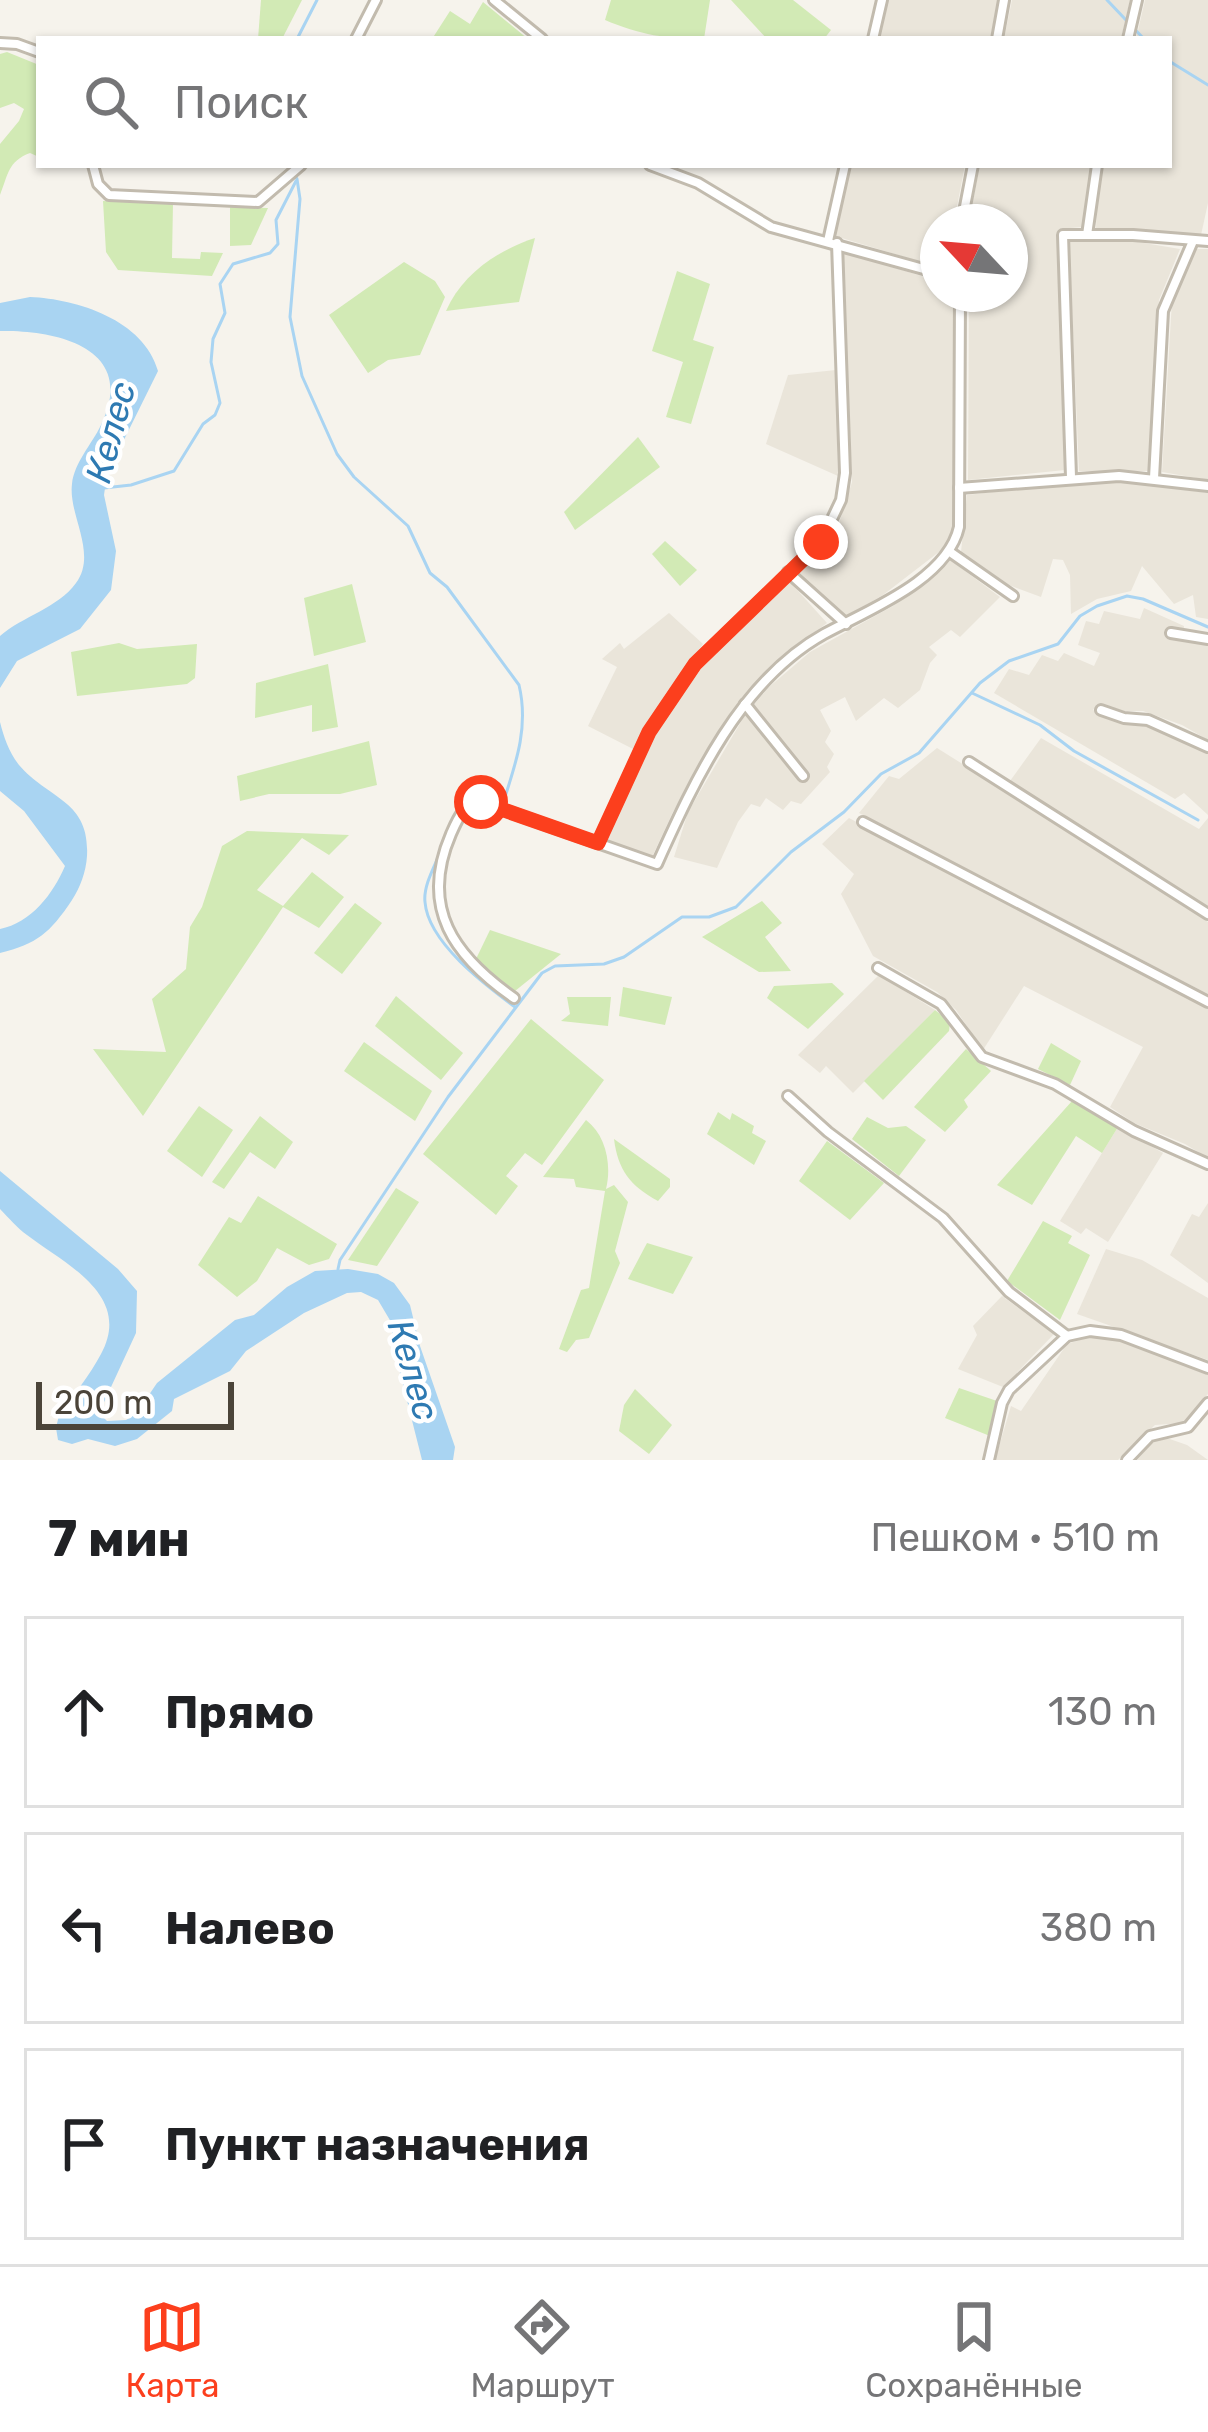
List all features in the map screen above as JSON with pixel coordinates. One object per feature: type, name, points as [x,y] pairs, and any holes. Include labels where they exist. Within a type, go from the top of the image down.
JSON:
[{"type":"street","points":[[358,36],[376,0]]},
{"type":"street","points":[[494,0],[538,36]]},
{"type":"street","points":[[874,36],[882,0]]},
{"type":"street","points":[[998,36],[1004,0]]},
{"type":"street","points":[[1129,36],[1137,0]]},
{"type":"street","points":[[0,44],[36,51]]},
{"type":"street","points":[[94,168],[98,184],[110,195],[258,202],[298,168]]},
{"type":"street","points":[[658,168],[698,183],[771,227],[920,268]]},
{"type":"street","points":[[598,843],[667,703],[695,664],[821,542],[841,500],[845,472],[833,242],[845,168]]},
{"type":"street","points":[[965,204],[972,168]]},
{"type":"street","points":[[1087,235],[1097,168]]},
{"type":"street","points":[[1071,477],[1063,235],[1133,235],[1192,242],[1208,238]]},
{"type":"street","points":[[1154,478],[1163,311],[1192,242]]},
{"type":"street","points":[[514,998],[469,964],[442,916],[439,863],[460,815],[469,804],[481,802],[656,864],[682,808],[745,704],[794,656],[898,595],[950,552],[959,527],[960,312]]},
{"type":"street","points":[[958,488],[1071,477],[1154,478],[1208,486]]},
{"type":"street","points":[[950,552],[1013,596]]},
{"type":"street","points":[[788,572],[846,624]]},
{"type":"street","points":[[1171,633],[1208,639]]},
{"type":"street","points":[[745,704],[803,776]]},
{"type":"street","points":[[1101,710],[1148,719],[1208,747]]},
{"type":"street","points":[[969,763],[1208,914]]},
{"type":"street","points":[[863,822],[1208,1002]]},
{"type":"street","points":[[878,968],[941,1004],[982,1057],[1055,1084],[1134,1131],[1208,1164]]},
{"type":"street","points":[[788,1096],[943,1218],[1009,1292],[1067,1336]]},
{"type":"street","points":[[989,1460],[1009,1390],[1067,1336],[1090,1331],[1121,1335],[1208,1368]]},
{"type":"street","points":[[1127,1460],[1150,1436],[1188,1426],[1208,1403]]},
{"type":"shaded area","points":[[888,0],[998,0],[991,36],[880,36]]},
{"type":"shaded area","points":[[1012,0],[1130,0],[1122,36],[1005,36]]},
{"type":"shaded area","points":[[1145,0],[1208,0],[1208,203],[1201,235],[1096,230],[1103,168],[1172,168],[1172,36],[1137,36]]},
{"type":"shaded area","points":[[850,168],[964,168],[957,204],[920,204],[920,262],[835,236]]},
{"type":"shaded area","points":[[979,168],[1092,168],[1082,227],[1059,229],[1065,470],[968,480],[969,312],[1028,312],[1028,204],[972,204]]},
{"type":"shaded area","points":[[1126,240],[1180,249],[1159,300],[1148,471],[1079,471],[1069,241]]},
{"type":"shaded area","points":[[1195,249],[1208,249],[1208,480],[1162,472],[1172,300]]},
{"type":"shaded area","points":[[843,252],[920,276],[920,312],[953,312],[953,527],[944,548],[847,616],[796,574],[836,533],[852,482]]},
{"type":"shaded area","points":[[836,370],[838,476],[766,444],[788,375]]},
{"type":"shaded area","points":[[1127,482],[1208,493],[1208,619],[1196,617],[1193,595],[1174,604],[1142,566],[1131,591],[1097,599],[1071,614],[1070,575],[1063,560],[1053,559],[1041,597],[1009,585],[961,552],[967,495],[1068,483]]},
{"type":"shaded area","points":[[949,559],[1000,597],[960,637],[951,630],[929,647],[937,655],[920,690],[898,708],[884,698],[856,721],[845,697],[820,710],[831,731],[825,742],[834,754],[827,767],[830,772],[801,804],[791,801],[783,810],[766,798],[760,807],[751,804],[717,868],[674,857],[688,812],[745,715],[769,687],[810,652],[893,606]]},
{"type":"shaded area","points":[[790,582],[827,623],[782,656],[741,698],[673,812],[652,857],[605,841],[657,731],[701,669]]},
{"type":"shaded area","points":[[1144,608],[1184,626],[1183,641],[1208,645],[1208,740],[1143,711],[1099,703],[1093,710],[1130,724],[1183,733],[1208,749],[1208,815],[1184,793],[1175,799],[994,693],[1009,669],[1029,675],[1042,655],[1058,661],[1064,653],[1094,666],[1100,653],[1078,645],[1086,621],[1099,624],[1104,611],[1140,619]]},
{"type":"shaded area","points":[[669,613],[703,644],[666,693],[633,749],[588,726],[617,667],[602,659],[620,643],[624,649]]},
{"type":"shaded area","points":[[1041,738],[1199,829],[1208,818],[1208,907],[1010,781]]},
{"type":"shaded area","points":[[937,748],[1208,922],[1208,994],[859,813],[889,776],[899,779]]},
{"type":"shaded area","points":[[849,818],[1208,1009],[1208,1158],[1110,1107],[1143,1047],[1024,986],[983,1050],[956,1010],[937,992],[873,956],[841,894],[854,874],[822,844]]},
{"type":"shaded area","points":[[879,975],[935,1010],[853,1093],[826,1066],[820,1073],[798,1055]]},
{"type":"shaded area","points":[[1118,1127],[1163,1153],[1108,1242],[1086,1228],[1081,1234],[1060,1221]]},
{"type":"shaded area","points":[[1208,1203],[1208,1283],[1170,1255],[1192,1214],[1199,1217]]},
{"type":"shaded area","points":[[1106,1249],[1142,1260],[1208,1298],[1208,1360],[1077,1314]]},
{"type":"shaded area","points":[[1002,1296],[1054,1334],[1003,1387],[958,1369],[977,1335],[973,1326]]},
{"type":"shaded area","points":[[1089,1337],[1120,1340],[1208,1375],[1208,1394],[1183,1423],[1155,1425],[1118,1460],[995,1460],[1011,1406],[1021,1411],[1067,1344]]},
{"type":"shaded area","points":[[1164,1437],[1187,1445],[1208,1460],[1137,1460]]},
{"type":"green space","points":[[261,0],[302,0],[284,36],[258,36]]},
{"type":"green space","points":[[611,0],[710,0],[704,36],[654,35],[605,20]]},
{"type":"green space","points":[[731,0],[793,0],[831,30],[826,36],[764,36]]},
{"type":"green space","points":[[483,2],[524,36],[434,36],[450,11],[470,24]]},
{"type":"green space","points":[[7,52],[36,64],[36,156],[30,153],[17,160],[0,195],[0,144],[24,109],[14,103],[0,108],[0,54]]},
{"type":"green space","points":[[103,201],[173,203],[172,258],[200,259],[201,252],[223,253],[212,276],[118,270],[106,252]]},
{"type":"green space","points":[[230,207],[268,208],[251,245],[230,246]]},
{"type":"green space","points":[[535,238],[519,302],[446,311],[461,286],[483,265]]},
{"type":"green space","points":[[404,262],[435,281],[445,297],[420,355],[388,360],[368,373],[329,315]]},
{"type":"green space","points":[[677,271],[710,284],[693,340],[714,347],[691,424],[666,417],[683,362],[652,351]]},
{"type":"green space","points":[[638,437],[660,467],[575,530],[564,512]]},
{"type":"green space","points":[[665,541],[697,570],[680,586],[652,554]]},
{"type":"green space","points":[[352,584],[366,642],[314,656],[304,598]]},
{"type":"green space","points":[[119,643],[137,649],[197,644],[195,678],[187,684],[77,696],[71,652]]},
{"type":"green space","points":[[328,664],[338,727],[312,732],[312,705],[255,718],[256,683]]},
{"type":"green space","points":[[369,741],[377,785],[340,794],[269,794],[240,801],[237,776]]},
{"type":"green space","points":[[247,831],[349,835],[329,855],[302,838],[257,890],[283,906],[312,872],[344,897],[319,928],[283,907],[143,1116],[93,1049],[166,1052],[152,999],[186,969],[190,927],[202,907],[222,846]]},
{"type":"green space","points":[[762,901],[782,923],[765,937],[791,971],[759,972],[702,937]]},
{"type":"green space","points":[[355,903],[382,923],[342,974],[314,953]]},
{"type":"green space","points":[[490,930],[561,954],[515,991],[475,961]]},
{"type":"green space","points":[[832,983],[844,994],[808,1029],[767,998],[774,986]]},
{"type":"green space","points":[[623,987],[672,997],[665,1025],[619,1016]]},
{"type":"green space","points":[[396,996],[463,1053],[441,1080],[375,1026]]},
{"type":"green space","points":[[567,997],[611,997],[608,1026],[561,1021],[570,1014]]},
{"type":"green space","points":[[935,1010],[950,1022],[949,1031],[883,1100],[864,1081]]},
{"type":"green space","points":[[531,1019],[604,1080],[542,1165],[525,1153],[506,1176],[518,1186],[496,1215],[423,1154]]},
{"type":"green space","points":[[364,1042],[432,1091],[415,1121],[344,1071]]},
{"type":"green space","points":[[1051,1043],[1081,1061],[1070,1085],[1038,1069]]},
{"type":"green space","points":[[966,1049],[991,1071],[964,1100],[968,1107],[945,1132],[914,1107]]},
{"type":"green space","points":[[1072,1101],[1118,1127],[1102,1153],[1076,1136],[1032,1205],[997,1185]]},
{"type":"green space","points":[[199,1106],[233,1130],[202,1177],[167,1151]]},
{"type":"green space","points":[[718,1112],[730,1120],[732,1113],[754,1126],[752,1133],[766,1141],[754,1165],[707,1134]]},
{"type":"green space","points":[[260,1116],[293,1142],[275,1169],[250,1152],[224,1189],[212,1182]]},
{"type":"green space","points":[[867,1117],[888,1128],[906,1126],[926,1140],[899,1176],[852,1139]]},
{"type":"green space","points":[[586,1120],[606,1151],[606,1189],[614,1185],[628,1202],[615,1251],[620,1263],[589,1338],[576,1340],[567,1352],[559,1349],[581,1290],[589,1288],[605,1191],[576,1187],[574,1179],[543,1177]]},
{"type":"green space","points":[[614,1139],[670,1179],[670,1187],[658,1201],[627,1176]]},
{"type":"green space","points":[[827,1141],[884,1183],[850,1220],[799,1181]]},
{"type":"green space","points":[[396,1188],[419,1202],[377,1266],[348,1260]]},
{"type":"green space","points":[[258,1196],[337,1244],[329,1259],[309,1265],[277,1248],[257,1281],[237,1297],[198,1265],[229,1217],[241,1223]]},
{"type":"green space","points":[[1043,1221],[1072,1236],[1068,1243],[1090,1255],[1060,1320],[1007,1281]]},
{"type":"green space","points":[[647,1243],[693,1257],[673,1294],[628,1279]]},
{"type":"green space","points":[[959,1388],[997,1401],[990,1436],[945,1418]]},
{"type":"green space","points":[[635,1389],[672,1425],[649,1454],[619,1431],[624,1405]]},
{"type":"water","name":"Келес","points":[[30,297],[68,302],[124,326],[139,338],[158,371],[107,474],[104,495],[116,551],[111,590],[80,629],[17,661],[0,688],[0,636],[60,599],[82,571],[73,476],[110,399],[109,378],[101,362],[86,349],[46,335],[0,331],[0,303]]},
{"type":"water","points":[[0,722],[19,765],[75,812],[86,837],[87,856],[78,890],[57,921],[42,936],[0,953],[0,929],[22,921],[40,906],[65,866],[24,811],[0,791]]},
{"type":"water","name":"Келес","points":[[0,1171],[118,1269],[137,1291],[136,1333],[99,1413],[107,1421],[136,1414],[157,1383],[235,1320],[254,1315],[287,1287],[315,1271],[348,1269],[378,1274],[394,1283],[410,1305],[455,1447],[453,1460],[422,1460],[391,1322],[378,1300],[361,1292],[347,1293],[304,1313],[246,1351],[230,1371],[174,1399],[172,1411],[137,1439],[115,1446],[88,1439],[72,1444],[58,1440],[59,1415],[101,1354],[109,1333],[108,1315],[90,1283],[0,1209]]},
{"type":"waterway","points":[[299,36],[317,0]]},
{"type":"waterway","points":[[1107,0],[1141,36]]},
{"type":"waterway","points":[[1172,63],[1208,85]]},
{"type":"waterway","points":[[291,168],[300,199],[290,317],[302,376],[337,454],[354,477],[408,526],[430,573],[447,587],[519,685],[522,730],[503,803],[468,799],[452,823]]},
{"type":"waterway","points":[[104,488],[174,471],[203,424],[215,415],[220,403],[211,362],[213,339],[225,313],[220,284],[233,264],[270,253],[278,244],[276,220],[296,181]]},
{"type":"waterway","points":[[338,1269],[448,1097],[542,973],[555,966],[604,964],[624,957],[682,917],[709,917],[736,907],[881,774],[919,753],[980,683],[1009,661],[1058,644],[1080,616],[1097,606],[1127,596],[1143,599],[1208,627]]},
{"type":"waterway","points":[[972,693],[1040,725],[1074,751],[1198,820]]},
{"type":"waterway","points":[[442,848],[426,889],[428,917],[460,961],[515,1007]]},
{"type":"route","points":[[481,802],[598,843],[649,732],[695,664],[821,542]]}]
